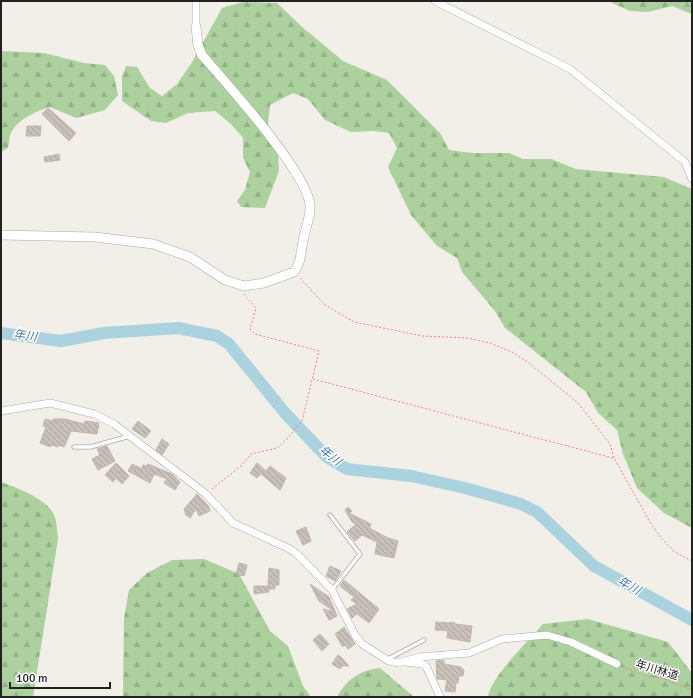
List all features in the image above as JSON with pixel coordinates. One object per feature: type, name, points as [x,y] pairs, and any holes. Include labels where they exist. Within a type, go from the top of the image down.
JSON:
[{"type":"street","points":[[1,235],[95,237],[153,244],[190,257],[225,280],[244,286],[264,283],[294,272],[300,260],[309,216],[310,206],[308,194],[303,183],[286,158],[202,55],[198,45],[196,27],[196,1]]},
{"type":"street","points":[[436,1],[570,69],[685,162],[692,179]]},
{"type":"street","points":[[1,411],[43,403],[56,404],[101,416],[130,436],[206,494],[233,524],[296,553],[332,590],[355,635],[369,649],[386,660],[394,663],[404,662],[420,657],[476,651],[502,639],[547,635],[571,642],[617,664]]},
{"type":"street","points":[[404,662],[423,664],[426,666],[440,697]]},
{"type":"lane","points":[[74,447],[90,447],[130,436]]},
{"type":"lane","points":[[330,515],[360,554],[332,590]]},
{"type":"lane","points":[[386,660],[424,640]]},
{"type":"path","points":[[294,272],[325,305],[354,322],[422,336],[468,338],[490,343],[512,352],[548,378],[578,403],[610,444],[614,458],[650,522],[662,539],[675,552],[692,561]]},
{"type":"path","points":[[206,494],[242,466],[251,454],[276,448],[285,442],[302,421],[319,351],[254,334],[250,330],[256,308],[244,294]]},
{"type":"path","points":[[313,379],[614,458]]},
{"type":"path","name":"年川林道","points":[[617,664],[645,676],[662,678],[692,690]]},
{"type":"green space","points":[[608,1],[692,1],[692,14],[672,6],[648,12],[630,11]]},
{"type":"green space","points":[[243,2],[277,3],[301,26],[343,61],[387,80],[440,133],[449,150],[472,153],[509,153],[523,159],[551,159],[576,169],[664,177],[692,189],[692,528],[664,513],[637,488],[623,454],[617,430],[598,413],[586,392],[505,328],[495,311],[462,272],[457,258],[437,246],[411,215],[388,167],[397,148],[389,133],[373,131],[351,132],[325,120],[308,99],[293,93],[270,105],[268,124],[278,155],[279,171],[265,208],[241,207],[237,201],[245,190],[250,172],[243,158],[243,138],[231,124],[215,111],[188,113],[166,123],[151,121],[122,101],[122,77],[126,66],[137,67],[150,88],[162,96],[177,84],[191,64],[222,8]]},
{"type":"green space","points":[[1,51],[44,53],[84,63],[105,65],[114,76],[118,95],[105,110],[76,118],[50,107],[39,111],[27,117],[17,125],[10,135],[8,148],[1,152]]},
{"type":"green space","points":[[1,482],[32,495],[46,505],[52,511],[56,522],[58,539],[33,697],[1,697]]},
{"type":"green space","points":[[204,559],[239,574],[270,631],[288,646],[303,686],[311,697],[123,697],[124,618],[129,590],[147,573],[172,560]]},
{"type":"green space","points":[[588,619],[668,642],[692,673],[692,697],[488,697],[495,680],[543,624]]},
{"type":"green space","points":[[380,668],[414,697],[337,697],[345,685],[355,676],[360,673]]},
{"type":"building","points":[[48,108],[76,133],[69,141],[42,114]]},
{"type":"building","points":[[27,126],[41,126],[40,136],[26,136]]},
{"type":"building","points":[[59,154],[60,160],[45,162],[44,157]]},
{"type":"building","points":[[45,419],[53,421],[53,419],[65,419],[84,424],[85,421],[99,423],[97,434],[71,431],[64,447],[52,445],[50,447],[40,443],[46,427],[43,426]]},
{"type":"building","points":[[138,421],[151,431],[145,438],[132,429]]},
{"type":"building","points":[[162,439],[169,444],[162,455],[156,450]]},
{"type":"building","points":[[107,446],[115,461],[98,470],[92,459],[100,455],[97,449]]},
{"type":"building","points":[[116,463],[129,476],[122,484],[116,478],[113,482],[105,475]]},
{"type":"building","points":[[257,463],[266,471],[270,466],[286,478],[280,490],[261,474],[257,478],[250,473]]},
{"type":"building","points":[[132,464],[142,469],[143,465],[147,466],[148,464],[172,474],[180,482],[175,490],[164,483],[167,479],[154,474],[150,483],[128,471]]},
{"type":"building","points":[[197,494],[208,505],[210,511],[199,516],[196,509],[190,518],[186,515],[184,509]]},
{"type":"building","points":[[348,507],[352,511],[349,513],[371,524],[369,528],[388,538],[398,541],[394,558],[375,554],[377,542],[362,535],[355,541],[347,532],[356,524],[352,522],[345,510]]},
{"type":"building","points":[[306,527],[311,541],[303,545],[296,531]]},
{"type":"building","points":[[239,563],[247,565],[244,576],[236,574]]},
{"type":"building","points":[[330,566],[341,571],[335,581],[326,576]]},
{"type":"building","points":[[269,568],[279,570],[279,585],[275,585],[275,589],[269,589],[269,592],[254,594],[254,586],[268,586]]},
{"type":"building","points":[[344,580],[379,609],[369,623],[357,614],[352,618],[347,609],[357,604],[351,600],[354,597],[340,586]]},
{"type":"building","points":[[310,584],[329,597],[337,616],[329,620],[323,609],[335,612],[319,601]]},
{"type":"building","points":[[436,622],[450,622],[472,626],[470,642],[447,638],[448,631],[435,630]]},
{"type":"building","points":[[344,627],[355,644],[348,649],[345,645],[343,647],[335,634]]},
{"type":"building","points":[[320,634],[329,644],[322,651],[313,640]]},
{"type":"building","points":[[338,655],[349,666],[342,666],[340,669],[332,664]]},
{"type":"building","points":[[444,660],[444,664],[461,667],[464,670],[463,676],[459,676],[458,683],[456,683],[455,692],[445,691],[447,680],[437,679],[436,661]]},
{"type":"waterway","name":"年川","points":[[1,333],[61,341],[104,333],[178,328],[217,336],[229,344],[285,413],[327,457],[347,469],[411,476],[465,488],[521,504],[537,512],[594,566],[692,620]]}]
